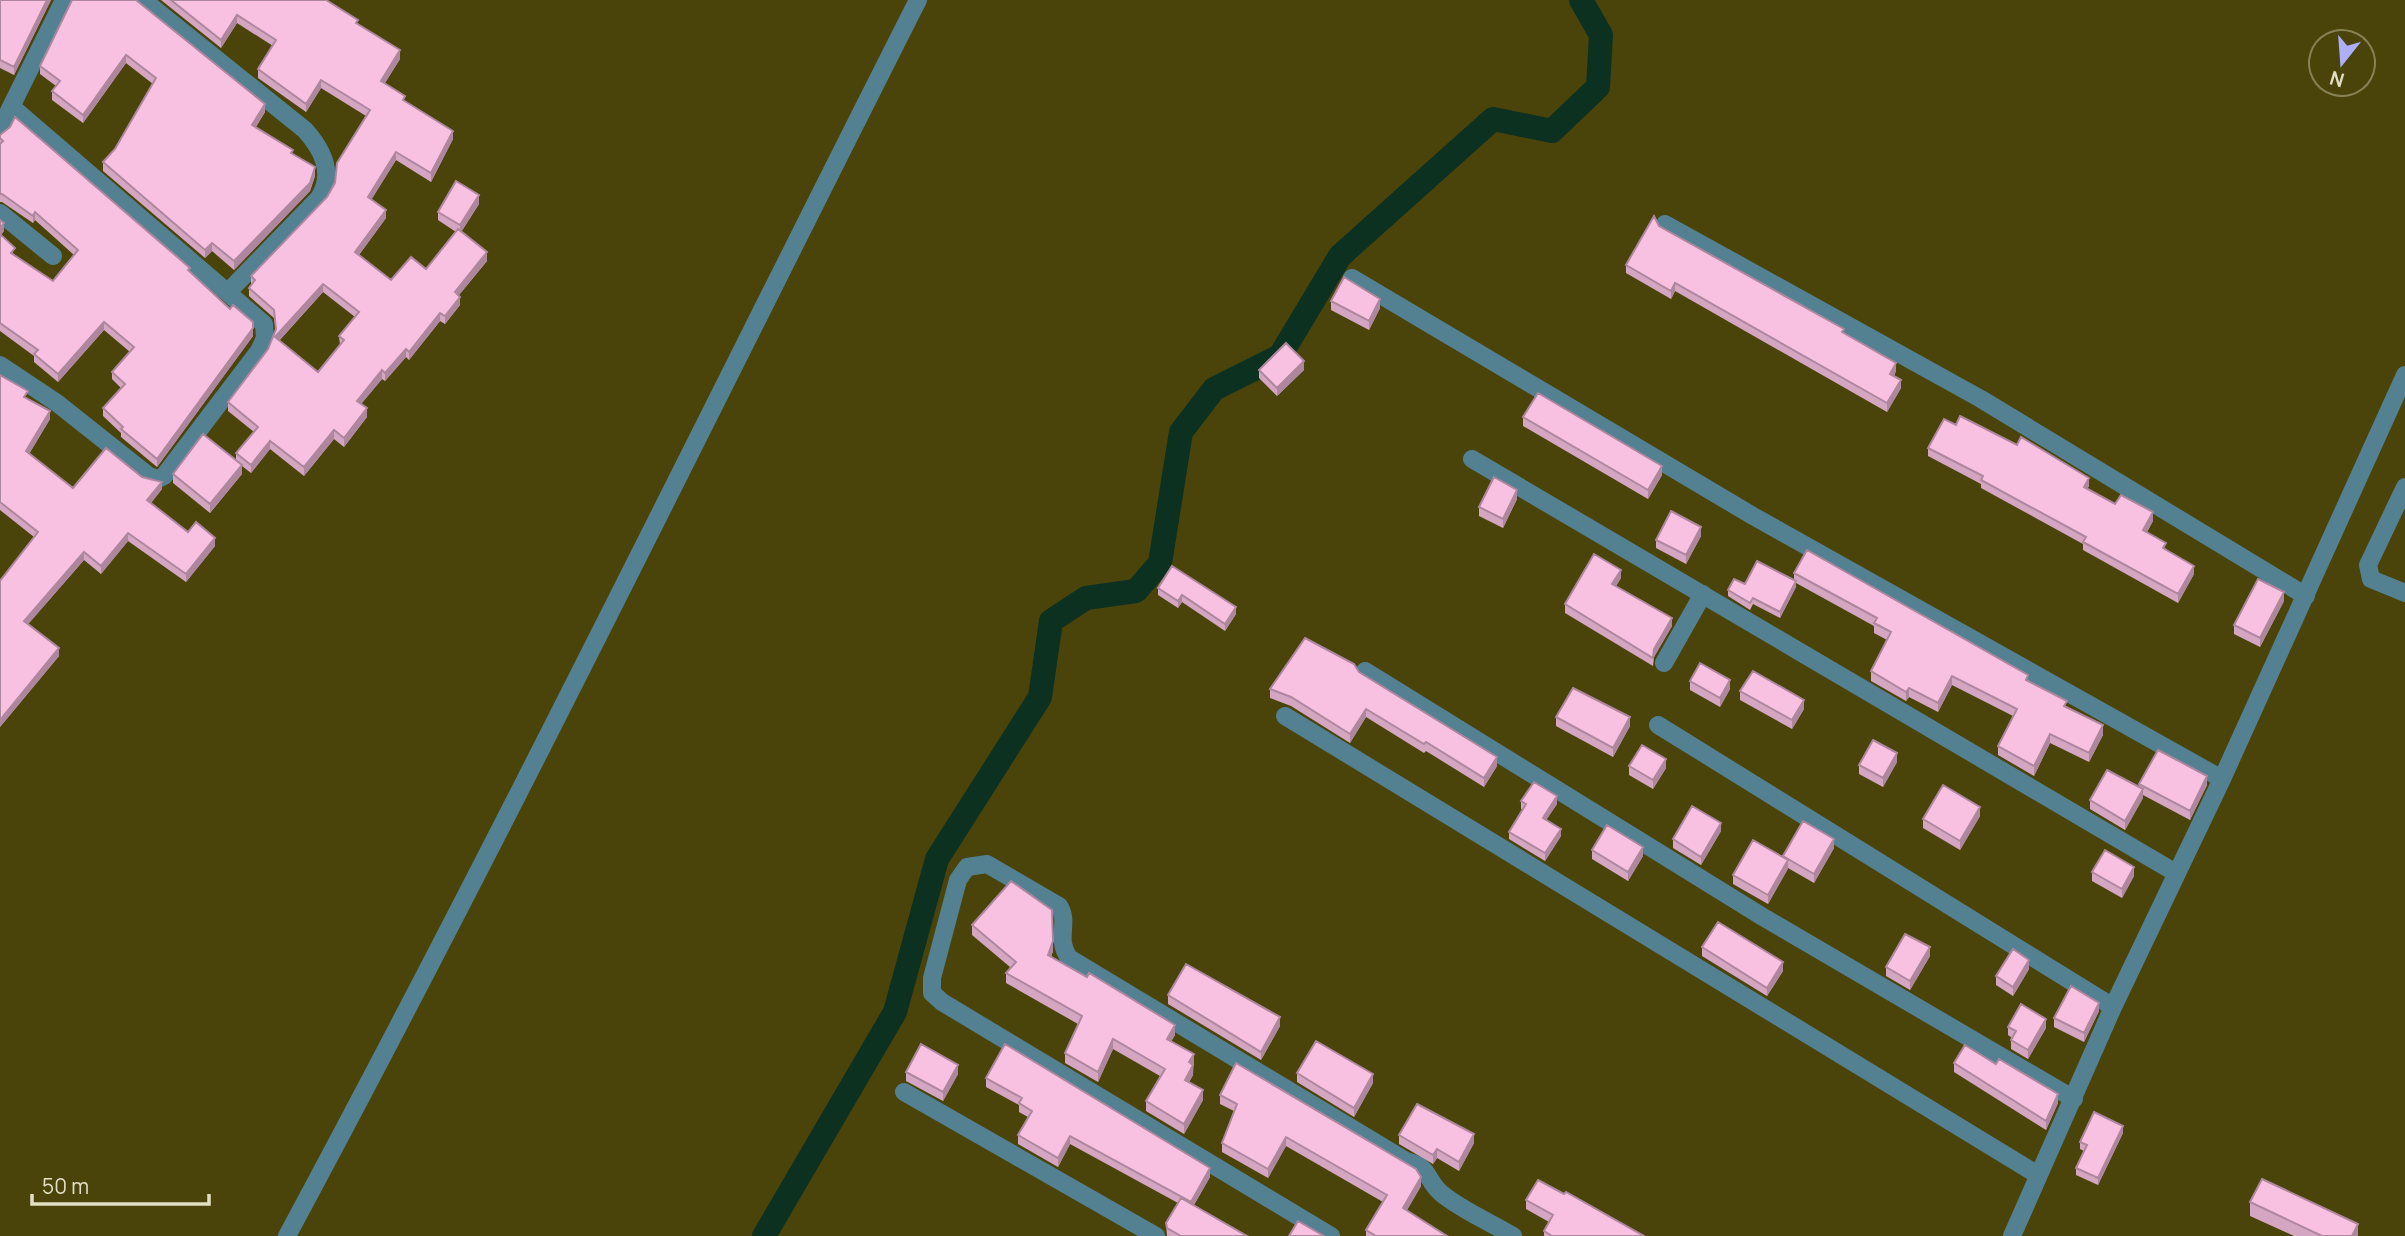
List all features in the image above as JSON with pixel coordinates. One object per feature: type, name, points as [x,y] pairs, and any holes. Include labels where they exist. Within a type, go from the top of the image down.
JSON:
[{"type":"street","points":[[0,129],[13,108],[64,0]]},
{"type":"street","points":[[143,0],[305,130],[321,149],[326,173],[325,189],[228,292]]},
{"type":"street","points":[[287,1236],[375,1073],[649,537],[918,0]]},
{"type":"street","points":[[0,365],[57,403],[149,476],[158,479],[164,475],[259,351],[265,338],[264,324],[13,108]]},
{"type":"street","points":[[0,213],[53,256]]},
{"type":"street","points":[[1665,224],[1981,399],[2306,596]]},
{"type":"street","points":[[1352,278],[1753,516],[2222,779]]},
{"type":"street","points":[[2012,1236],[2113,1007],[2222,779],[2405,375]]},
{"type":"street","points":[[1472,460],[2176,873]]},
{"type":"street","points":[[2405,486],[2368,565],[2371,579],[2405,593]]},
{"type":"street","points":[[1664,663],[1703,594]]},
{"type":"street","points":[[1365,671],[1763,917],[2074,1099]]},
{"type":"street","points":[[1285,716],[2038,1175]]},
{"type":"street","points":[[1658,725],[2113,1007]]},
{"type":"street","points":[[1331,1236],[942,1002],[932,993],[932,978],[958,880],[967,867],[987,864],[1059,906],[1063,916],[1060,941],[1069,958],[1406,1161],[1418,1164],[1428,1172],[1433,1185],[1443,1195],[1513,1236]]},
{"type":"street","points":[[904,1093],[1156,1236]]},
{"type":"building","points":[[0,0],[47,0],[14,67],[0,60]]},
{"type":"building","points":[[72,0],[136,0],[265,104],[252,125],[315,167],[310,183],[234,261],[212,243],[205,250],[103,162],[115,149],[156,78],[126,55],[83,115],[52,91],[60,81],[40,66]]},
{"type":"building","points":[[171,0],[326,0],[358,20],[356,23],[400,50],[381,81],[405,96],[403,100],[453,131],[431,173],[396,152],[368,197],[386,210],[355,252],[391,280],[411,257],[426,269],[458,229],[487,252],[455,292],[460,297],[445,316],[440,313],[409,352],[406,349],[385,373],[382,370],[357,401],[367,408],[344,438],[334,430],[304,467],[270,441],[251,465],[236,453],[258,427],[228,402],[268,349],[276,329],[274,310],[249,288],[255,280],[251,276],[327,197],[335,183],[337,163],[370,110],[321,80],[306,104],[258,69],[276,40],[237,15],[221,40]],"holes":[[[323,284],[359,312],[339,336],[344,340],[318,372],[275,337]]]},
{"type":"building","points":[[15,117],[190,268],[188,270],[230,309],[233,305],[253,322],[253,328],[157,459],[121,429],[123,427],[103,408],[125,384],[112,372],[134,347],[104,322],[58,374],[34,354],[38,350],[0,323],[0,234],[15,248],[11,253],[53,281],[78,250],[35,212],[33,216],[0,194],[0,144],[3,141],[0,135],[10,127]]},
{"type":"building","points":[[456,181],[479,195],[460,225],[438,212]]},
{"type":"building","points":[[1654,216],[1659,226],[1844,329],[1842,332],[1896,363],[1890,374],[1901,380],[1887,403],[1675,283],[1671,291],[1626,265]]},
{"type":"building","points":[[1344,277],[1380,299],[1369,321],[1331,301]]},
{"type":"building","points":[[1286,343],[1304,361],[1277,388],[1259,370]]},
{"type":"building","points":[[0,375],[28,391],[24,397],[50,411],[26,451],[73,488],[106,448],[142,477],[162,482],[147,500],[188,532],[196,522],[215,538],[186,574],[128,533],[101,566],[84,552],[24,621],[59,648],[0,720],[0,581],[38,532],[0,502]]},
{"type":"building","points":[[1538,393],[1662,466],[1648,490],[1523,417]]},
{"type":"building","points":[[1960,416],[2017,445],[2021,437],[2089,478],[2084,487],[2115,504],[2121,495],[2153,512],[2143,530],[2166,543],[2163,548],[2194,566],[2178,594],[2083,542],[2086,537],[1981,480],[1983,476],[1928,448],[1944,419],[1956,425]]},
{"type":"building","points":[[203,434],[242,465],[210,504],[173,474]]},
{"type":"building","points":[[1494,477],[1517,490],[1503,519],[1479,507]]},
{"type":"building","points":[[1671,511],[1701,527],[1686,555],[1656,540]]},
{"type":"building","points":[[1807,550],[2028,675],[2026,680],[2067,701],[2064,706],[2103,725],[2089,753],[2050,734],[2034,766],[1998,746],[2017,709],[1952,676],[1938,703],[1909,688],[1906,692],[1871,671],[1891,632],[1874,623],[1877,618],[1794,573]]},
{"type":"building","points":[[1594,554],[1621,570],[1612,584],[1672,618],[1654,649],[1653,658],[1565,604]]},
{"type":"building","points":[[1757,561],[1796,581],[1780,612],[1753,598],[1750,603],[1728,590],[1734,579],[1745,584]]},
{"type":"building","points":[[1172,566],[1236,607],[1225,624],[1182,595],[1178,601],[1158,588]]},
{"type":"building","points":[[2258,579],[2284,592],[2260,638],[2234,625]]},
{"type":"building","points":[[1305,638],[1354,664],[1359,672],[1497,757],[1484,778],[1366,709],[1350,734],[1291,697],[1270,689]]},
{"type":"building","points":[[1700,663],[1730,680],[1720,698],[1690,681]]},
{"type":"building","points":[[1753,671],[1804,700],[1792,720],[1740,691]]},
{"type":"building","points":[[1573,688],[1630,717],[1613,748],[1556,717]]},
{"type":"building","points":[[1873,740],[1897,753],[1883,778],[1859,765]]},
{"type":"building","points":[[1642,745],[1666,759],[1653,780],[1629,766]]},
{"type":"building","points":[[2158,750],[2207,776],[2190,811],[2139,784]]},
{"type":"building","points":[[2107,770],[2143,789],[2125,821],[2090,800]]},
{"type":"building","points":[[1534,782],[1557,796],[1543,818],[1561,829],[1545,853],[1509,832],[1526,804],[1521,801]]},
{"type":"building","points":[[1943,785],[1980,807],[1960,841],[1923,819]]},
{"type":"building","points":[[1692,806],[1721,823],[1701,857],[1673,839]]},
{"type":"building","points":[[1803,821],[1834,839],[1814,874],[1783,856]]},
{"type":"building","points":[[1607,825],[1643,847],[1628,872],[1592,850]]},
{"type":"building","points":[[1753,840],[1788,860],[1768,895],[1733,875]]},
{"type":"building","points":[[2105,850],[2134,867],[2122,889],[2092,872]]},
{"type":"building","points":[[1011,881],[1052,910],[1053,941],[1048,955],[1087,977],[1089,973],[1175,1025],[1167,1039],[1194,1054],[1189,1062],[1193,1065],[1185,1080],[1203,1090],[1184,1124],[1146,1101],[1165,1069],[1113,1039],[1098,1072],[1065,1053],[1082,1016],[1006,973],[1016,962],[972,925]]},
{"type":"building","points":[[1718,922],[1783,962],[1767,988],[1702,947]]},
{"type":"building","points":[[1905,934],[1930,947],[1910,981],[1886,967]]},
{"type":"building","points":[[2013,949],[2029,960],[2013,987],[1996,976]]},
{"type":"building","points":[[1186,964],[1280,1017],[1261,1052],[1168,995]]},
{"type":"building","points":[[2071,986],[2099,1003],[2084,1033],[2054,1018]]},
{"type":"building","points":[[2021,1004],[2046,1019],[2028,1050],[2011,1040],[2016,1031],[2008,1027]]},
{"type":"building","points":[[1316,1041],[1373,1074],[1354,1108],[1297,1073]]},
{"type":"building","points":[[921,1044],[958,1065],[943,1092],[906,1072]]},
{"type":"building","points":[[1005,1044],[1210,1168],[1191,1202],[1070,1136],[1058,1158],[1018,1135],[1032,1111],[1019,1103],[1022,1098],[986,1078]]},
{"type":"building","points":[[1965,1045],[1996,1064],[1999,1059],[2058,1094],[2046,1121],[1954,1063]]},
{"type":"building","points":[[1236,1063],[1416,1169],[1421,1177],[1403,1208],[1447,1236],[1376,1236],[1366,1230],[1387,1195],[1286,1137],[1268,1169],[1222,1143],[1237,1104],[1220,1095]]},
{"type":"building","points":[[1417,1104],[1474,1134],[1459,1162],[1437,1149],[1433,1155],[1399,1135]]},
{"type":"building","points":[[2094,1112],[2123,1126],[2098,1178],[2076,1168],[2087,1145],[2080,1142]]},
{"type":"building","points":[[2262,1179],[2358,1224],[2352,1236],[2322,1236],[2250,1202]]},
{"type":"building","points":[[1538,1180],[1564,1194],[1566,1192],[1644,1236],[1552,1236],[1544,1231],[1553,1215],[1526,1200]]},
{"type":"building","points":[[1181,1198],[1247,1236],[1181,1236],[1167,1228],[1166,1223]]},
{"type":"building","points":[[1298,1221],[1324,1236],[1289,1236]]},
{"type":"waterway","points":[[764,1236],[895,1012],[937,859],[1040,697],[1051,621],[1086,598],[1136,591],[1160,563],[1181,432],[1214,389],[1280,356],[1340,256],[1493,119],[1552,131],[1598,87],[1601,35],[1581,0]]}]
